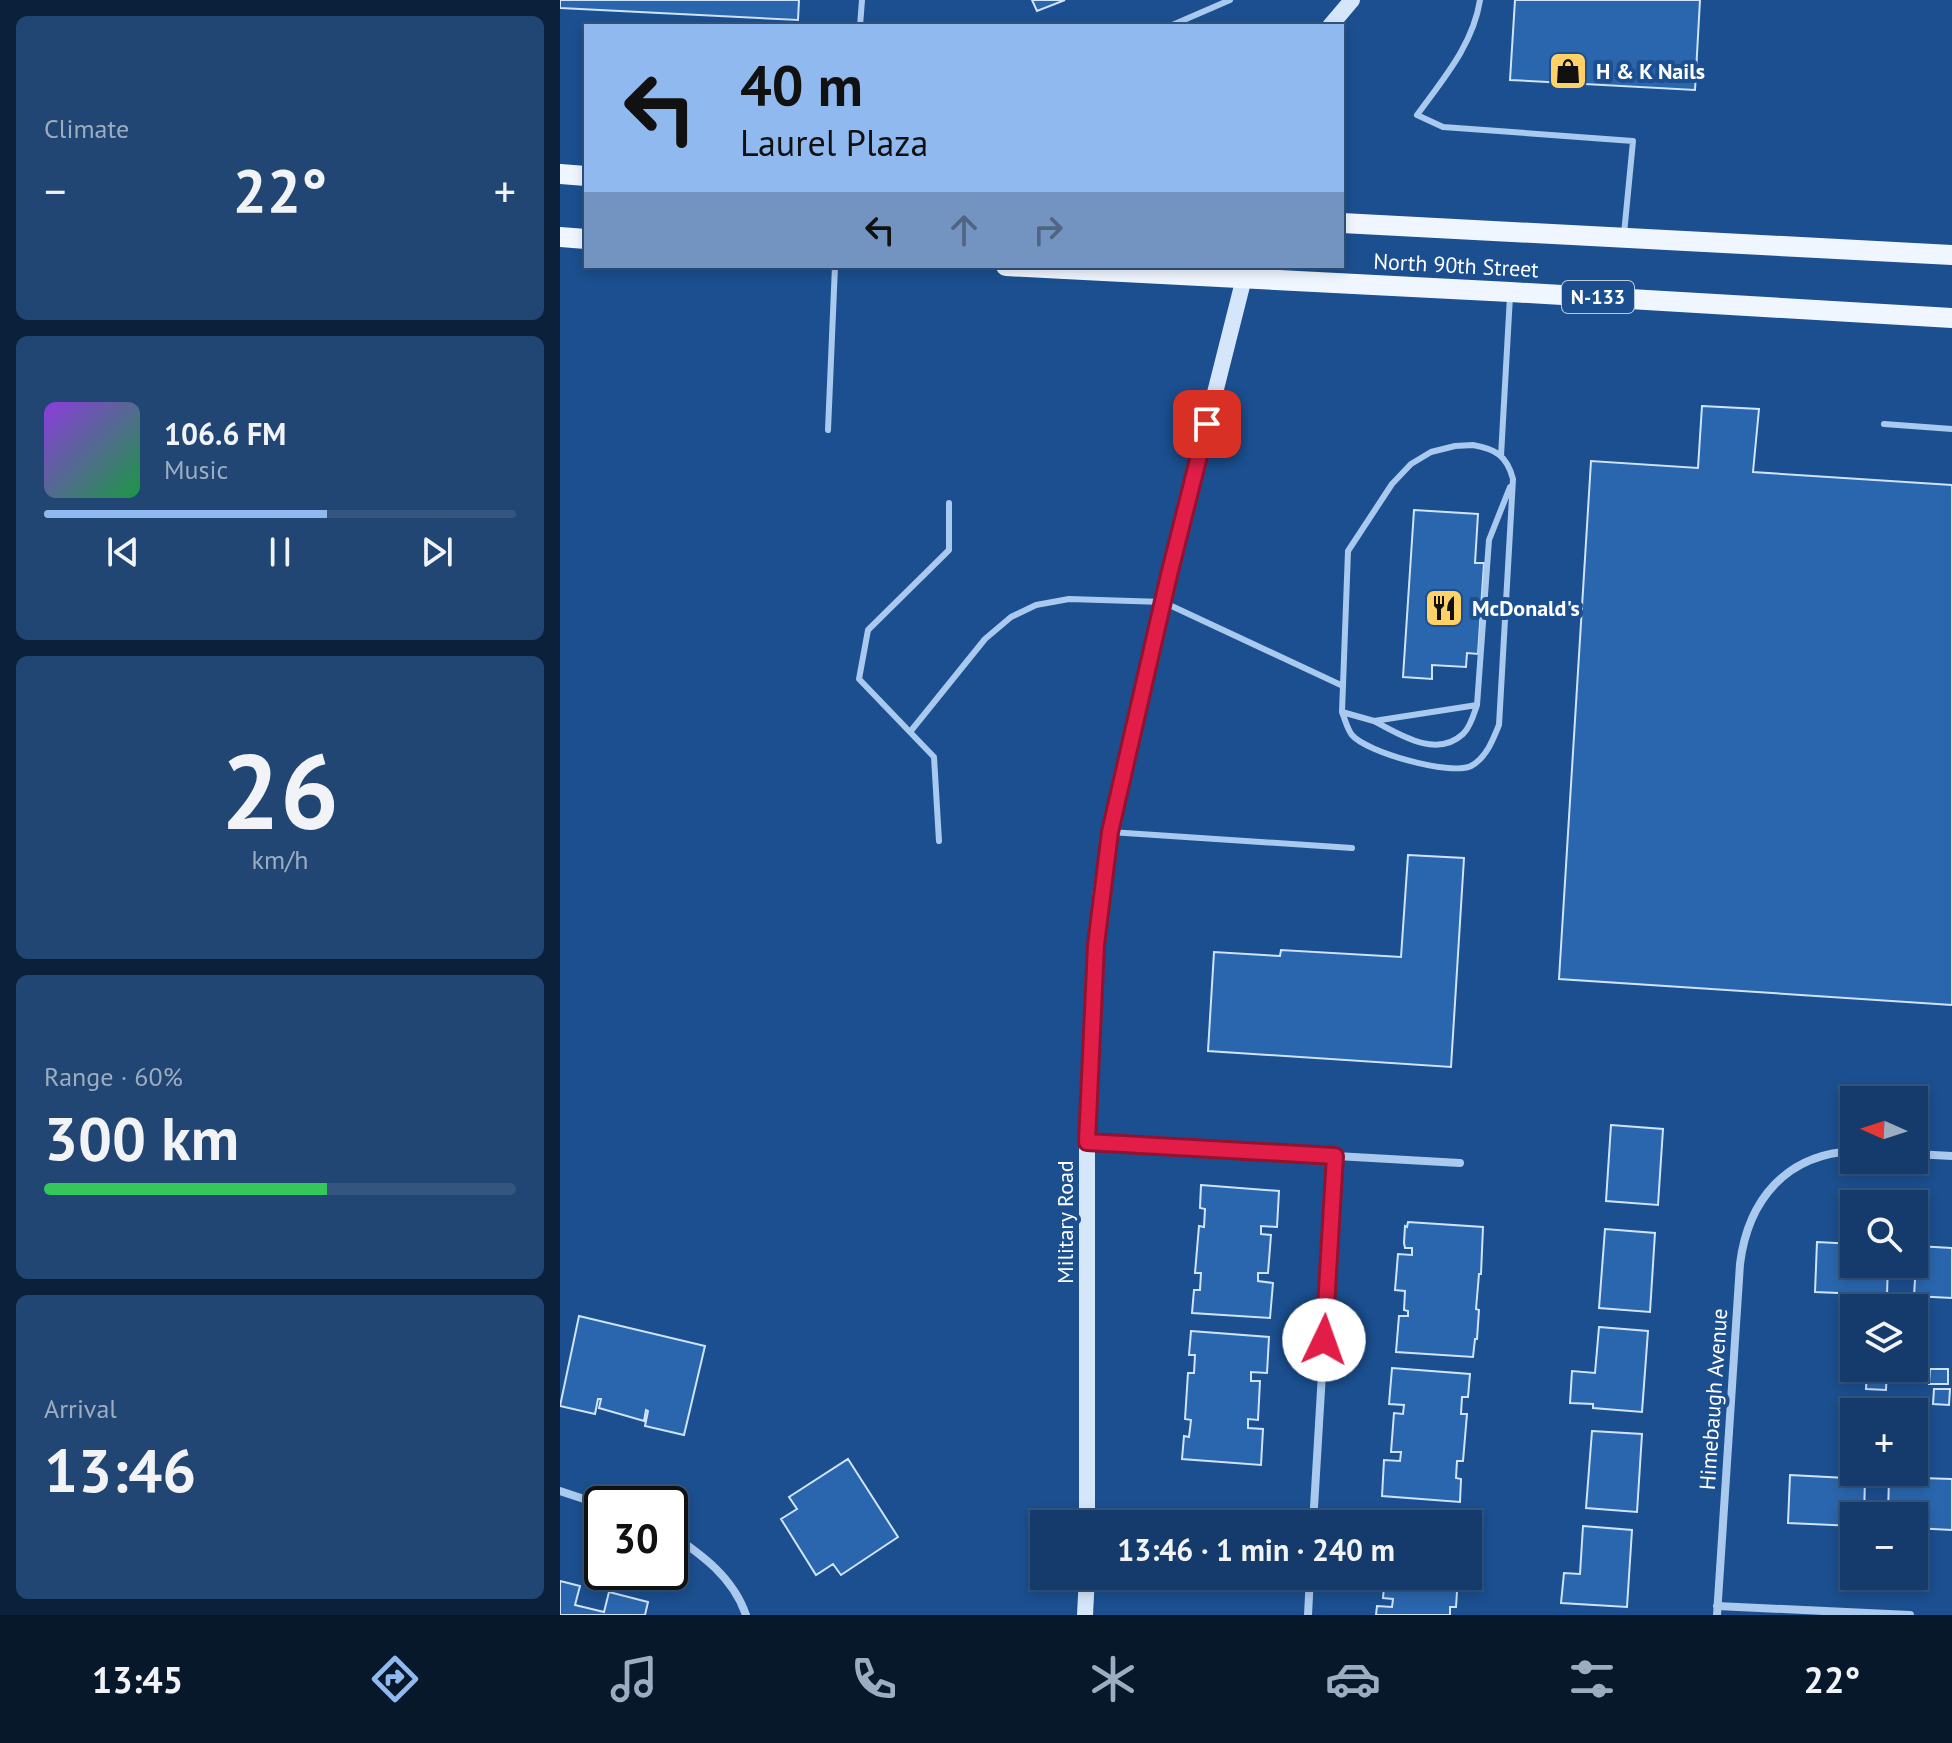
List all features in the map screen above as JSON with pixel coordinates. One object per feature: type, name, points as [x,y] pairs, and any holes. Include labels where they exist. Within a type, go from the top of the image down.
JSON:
[{"type":"main road","points":[[1332,24],[1352,0]]},
{"type":"main road","points":[[560,174],[584,176]]},
{"type":"main road","name":"North 90th Street","points":[[1344,223],[1952,255]]},
{"type":"main road","points":[[560,237],[584,239]]},
{"type":"main road","name":"North 90th Street","points":[[1086,268],[1246,272],[1510,292],[1952,318]]},
{"type":"main road","name":"Military Road","points":[[1087,1510],[1087,1142],[1096,945],[1110,832],[1163,602],[1246,272]]},
{"type":"main road","points":[[1085,1615],[1086,1590]]},
{"type":"street","points":[[1087,1142],[1460,1163]]},
{"type":"street","name":"Himebaugh Avenue","points":[[1717,1611],[1740,1264],[1748,1227],[1767,1191],[1799,1165],[1840,1154]]},
{"type":"street","points":[[1928,1155],[1952,1156]]},
{"type":"street","points":[[1314,1510],[1335,1156]]},
{"type":"street","points":[[560,1491],[584,1499]]},
{"type":"street","points":[[688,1546],[711,1562],[740,1597],[746,1615]]},
{"type":"street","points":[[1308,1615],[1309,1590]]},
{"type":"street","points":[[1717,1611],[1910,1615]]},
{"type":"lane","points":[[860,24],[862,0]]},
{"type":"lane","points":[[1175,24],[1230,0]]},
{"type":"lane","points":[[1480,0],[1477,19],[1462,53],[1417,115],[1443,127],[1633,141],[1624,238]]},
{"type":"lane","points":[[828,430],[835,268]]},
{"type":"lane","points":[[1501,456],[1510,292]]},
{"type":"lane","points":[[1884,424],[1952,429]]},
{"type":"lane","points":[[1473,445],[1493,449],[1508,463],[1513,479],[1499,725],[1492,744],[1471,765],[1459,769],[1418,764],[1365,744],[1352,735],[1342,712],[1348,551],[1392,484],[1411,464],[1431,452],[1473,445]]},
{"type":"lane","points":[[1342,712],[1374,721],[1412,741],[1433,744],[1449,742],[1465,733],[1477,705],[1489,540],[1513,479]]},
{"type":"lane","points":[[939,841],[934,757],[859,679],[868,630],[949,550],[949,503]]},
{"type":"lane","points":[[910,732],[985,639],[1011,617],[1036,605],[1069,599],[1163,602],[1343,686]]},
{"type":"lane","points":[[1374,721],[1477,705]]},
{"type":"lane","points":[[1110,832],[1352,848]]},
{"type":"building","points":[[560,0],[799,0],[798,20],[560,8]]},
{"type":"building","points":[[1032,0],[1065,0],[1037,11]]},
{"type":"building","points":[[1515,0],[1700,0],[1695,90],[1510,80]]},
{"type":"building","points":[[1702,406],[1759,409],[1753,472],[1952,485],[1952,1005],[1559,979],[1591,461],[1698,468]]},
{"type":"building","name":"McDonald's","points":[[1414,510],[1478,514],[1475,563],[1484,563],[1478,654],[1467,653],[1466,667],[1432,665],[1432,679],[1403,677]]},
{"type":"building","points":[[1408,855],[1464,858],[1451,1067],[1208,1051],[1214,952],[1280,956],[1281,950],[1401,957]]},
{"type":"building","points":[[1611,1125],[1663,1129],[1658,1205],[1606,1201]]},
{"type":"building","points":[[1201,1185],[1279,1191],[1277,1227],[1261,1226],[1261,1234],[1271,1235],[1268,1273],[1258,1273],[1258,1281],[1273,1283],[1270,1318],[1192,1313],[1194,1290],[1200,1290],[1201,1273],[1195,1273],[1199,1226],[1204,1227],[1205,1209],[1200,1208]]},
{"type":"building","points":[[1408,1222],[1483,1227],[1476,1309],[1479,1310],[1477,1339],[1473,1357],[1396,1352],[1399,1316],[1408,1316],[1408,1311],[1404,1310],[1405,1291],[1395,1290],[1398,1254],[1412,1255],[1412,1248],[1405,1248],[1404,1243]]},
{"type":"building","points":[[1605,1229],[1655,1233],[1650,1312],[1599,1308]]},
{"type":"building","points":[[1817,1242],[1840,1243],[1840,1278],[1888,1278],[1887,1294],[1815,1292]]},
{"type":"building","points":[[1928,1247],[1952,1248],[1952,1298],[1914,1294],[1915,1278],[1928,1278]]},
{"type":"building","points":[[579,1316],[705,1346],[684,1435],[645,1426],[646,1410],[644,1421],[599,1408],[601,1399],[598,1399],[595,1414],[560,1406]]},
{"type":"building","points":[[1599,1327],[1648,1331],[1642,1412],[1570,1403],[1572,1371],[1595,1373]]},
{"type":"building","points":[[1191,1331],[1269,1337],[1267,1373],[1251,1372],[1251,1381],[1260,1381],[1258,1420],[1248,1419],[1248,1428],[1263,1429],[1261,1465],[1182,1459],[1184,1436],[1189,1437],[1191,1420],[1185,1419],[1188,1373],[1194,1373],[1195,1355],[1189,1355]]},
{"type":"building","points":[[1392,1368],[1470,1374],[1468,1397],[1462,1397],[1461,1414],[1467,1414],[1463,1461],[1457,1461],[1456,1478],[1461,1479],[1460,1502],[1382,1496],[1384,1460],[1400,1461],[1401,1452],[1391,1452],[1394,1413],[1403,1414],[1404,1405],[1389,1404]]},
{"type":"building","points":[[1930,1369],[1948,1369],[1948,1384],[1929,1384]]},
{"type":"building","points":[[1866,1382],[1886,1382],[1886,1390],[1866,1389]]},
{"type":"building","points":[[1934,1389],[1950,1389],[1949,1405],[1933,1404]]},
{"type":"building","points":[[1592,1431],[1642,1434],[1637,1512],[1586,1508]]},
{"type":"building","points":[[848,1459],[898,1537],[841,1575],[833,1564],[816,1575],[781,1519],[797,1509],[789,1497]]},
{"type":"building","points":[[1790,1475],[1840,1478],[1840,1486],[1865,1486],[1864,1502],[1840,1502],[1840,1525],[1788,1523]]},
{"type":"building","points":[[1928,1478],[1952,1479],[1952,1530],[1928,1529],[1928,1502],[1888,1502],[1889,1486],[1928,1486]]},
{"type":"building","points":[[1583,1526],[1632,1530],[1627,1607],[1561,1603],[1564,1573],[1580,1574]]},
{"type":"building","points":[[560,1581],[580,1586],[575,1605],[604,1612],[609,1592],[648,1602],[645,1615],[560,1615]]},
{"type":"building","points":[[1384,1590],[1457,1590],[1456,1607],[1450,1607],[1450,1615],[1376,1615],[1377,1606],[1392,1607],[1393,1599],[1383,1598]]},
{"type":"place","name":"H & K Nails","points":[[1568,71]]},
{"type":"place","name":"McDonald's","points":[[1444,608]]},
{"type":"route","points":[[1207,424],[1110,832],[1096,945],[1087,1142],[1335,1156],[1324,1340]]}]
